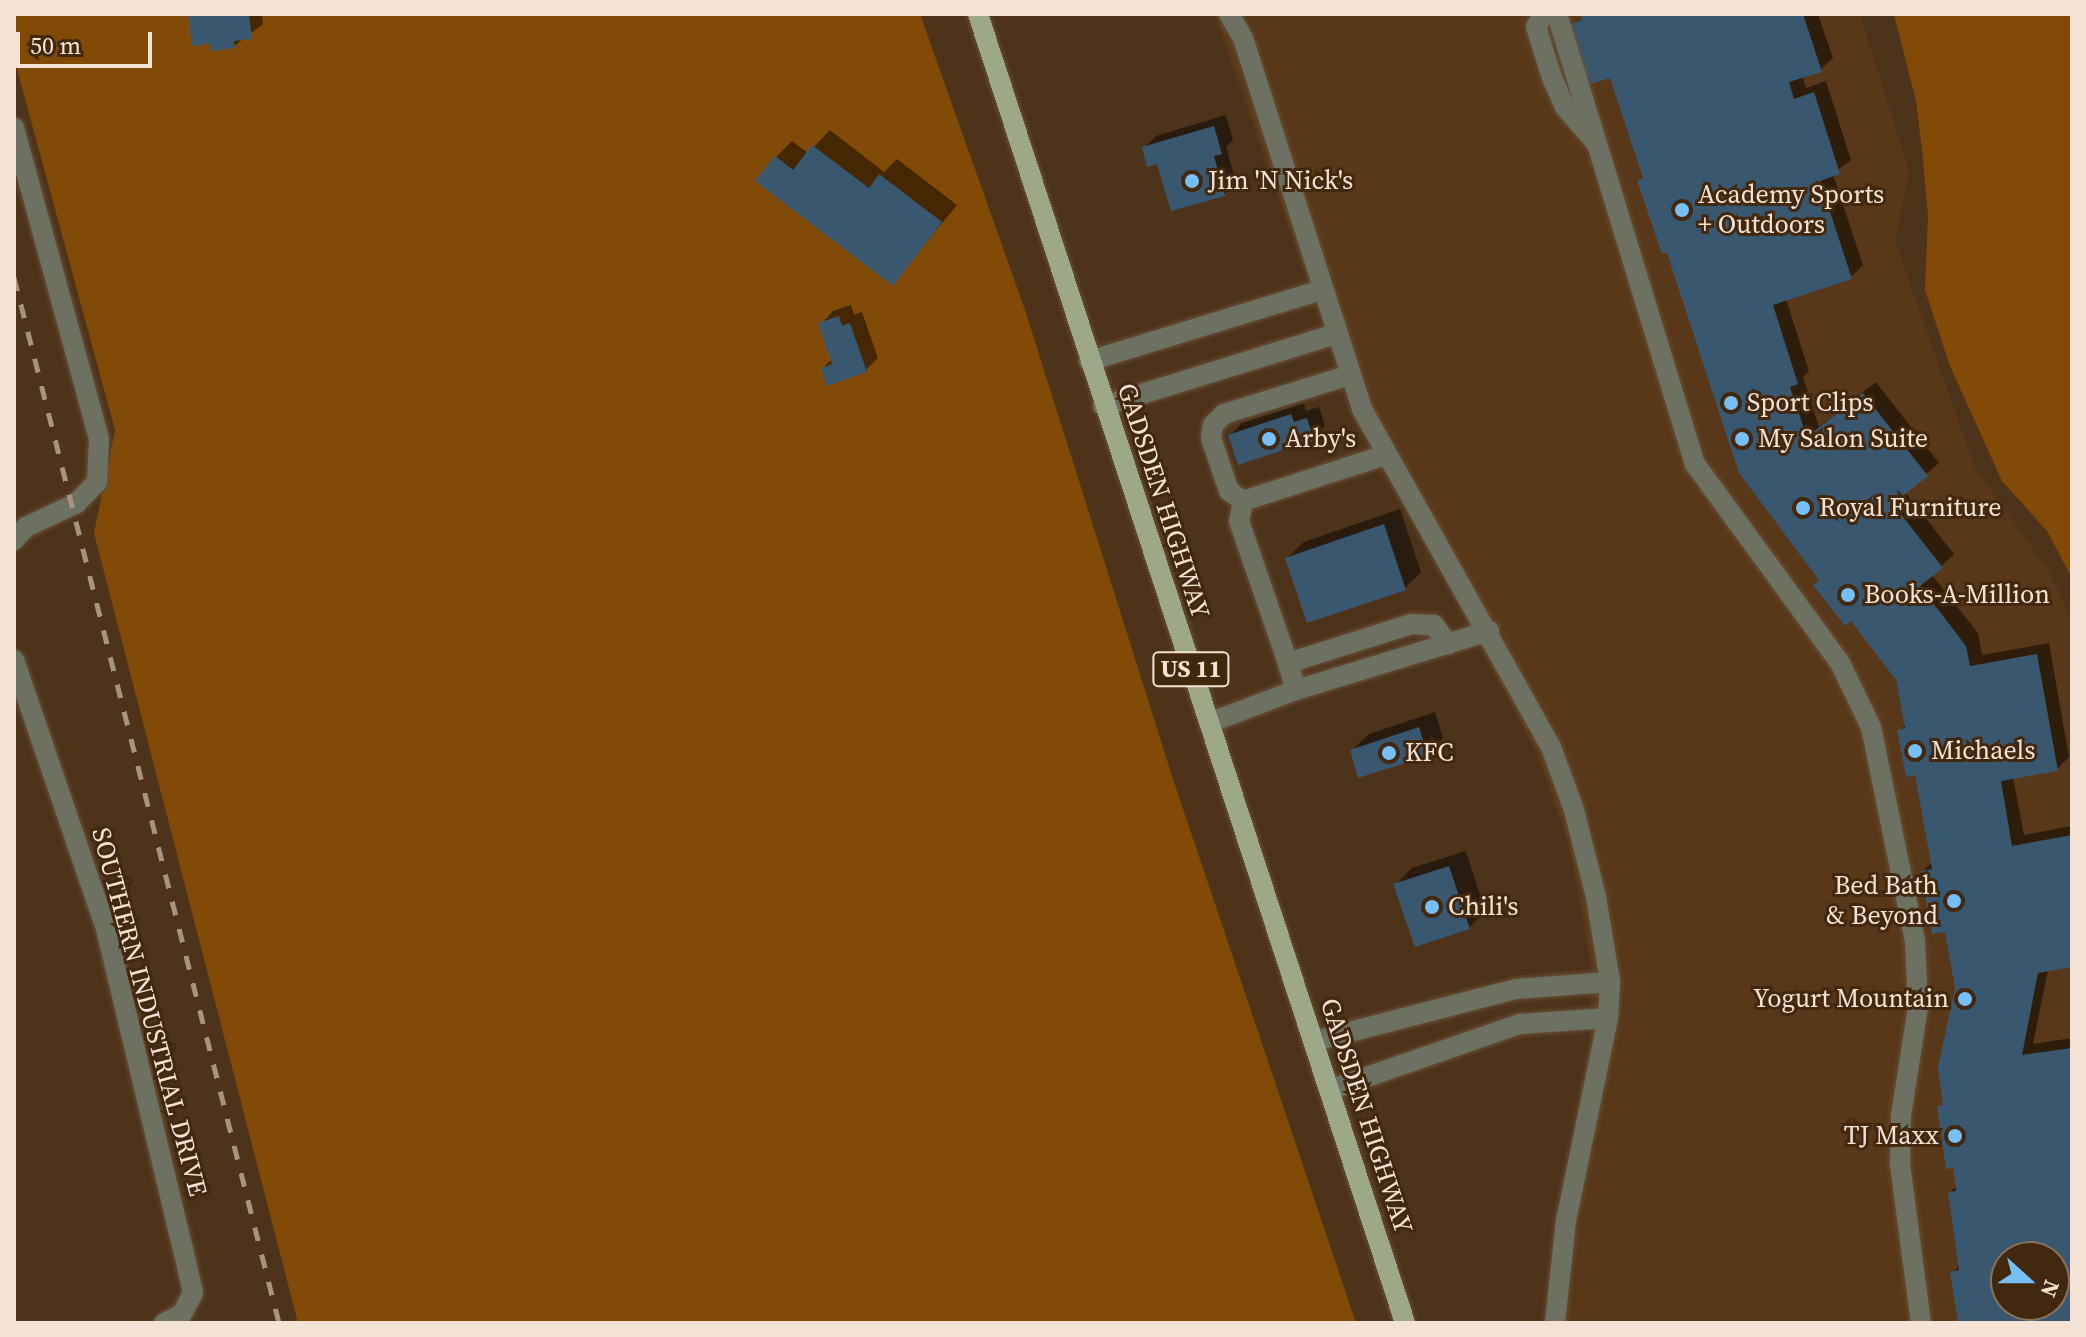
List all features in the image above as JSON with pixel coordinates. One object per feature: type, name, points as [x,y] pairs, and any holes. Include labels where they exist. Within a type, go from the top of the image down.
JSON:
[{"type":"main road","name":"GADSDEN HIGHWAY","points":[[978,14],[1103,406],[1332,1089],[1405,1323]]},
{"type":"street","points":[[1229,14],[1243,38],[1350,375],[1385,455],[1489,631],[1551,747],[1574,810],[1610,982],[1608,1018],[1566,1221],[1555,1323]]},
{"type":"street","points":[[1544,14],[1536,27],[1552,78],[1565,107],[1597,144]]},
{"type":"street","points":[[1557,14],[1677,418],[1695,464],[1840,663],[1871,727],[1915,941],[1918,1007],[1901,1116],[1900,1164],[1921,1323]]},
{"type":"street","points":[[14,128],[99,439],[97,482],[77,503],[26,527],[14,540]]},
{"type":"street","points":[[1089,361],[1321,290]]},
{"type":"street","points":[[1103,406],[1336,334]]},
{"type":"street","points":[[1243,501],[1229,491],[1211,438],[1213,425],[1224,414],[1350,375]]},
{"type":"street","points":[[1243,501],[1385,455]]},
{"type":"street","points":[[1243,501],[1239,521],[1296,690]]},
{"type":"street","points":[[1288,663],[1412,624],[1434,625],[1448,644]]},
{"type":"street","points":[[1209,723],[1296,690],[1489,631]]},
{"type":"street","name":"SOUTHERN INDUSTRIAL DRIVE","points":[[14,660],[106,929],[187,1264],[193,1293],[182,1314],[164,1323]]},
{"type":"street","points":[[1315,1041],[1516,989],[1610,982]]},
{"type":"street","points":[[1332,1089],[1520,1024],[1608,1018]]},
{"type":"shaded area","points":[[14,14],[920,14],[1025,310],[1173,779],[1356,1323],[298,1323],[94,533],[115,430],[14,58]]},
{"type":"shaded area","points":[[1214,14],[1860,14],[1909,171],[1895,241],[1975,468],[2049,571],[2072,619],[2072,1323],[1547,1323],[1551,1257],[1590,1040],[1591,967],[1569,844],[1534,747],[1350,401]]},
{"type":"shaded area","points":[[1894,14],[2072,14],[2072,578],[2047,531],[2002,481],[1950,366],[1925,290],[1928,215],[1923,159],[1916,101]]},
{"type":"building","points":[[188,14],[249,14],[252,39],[234,41],[235,48],[211,51],[210,44],[192,46]]},
{"type":"building","points":[[1580,14],[1803,14],[1822,72],[1789,82],[1794,99],[1814,92],[1840,174],[1820,181],[1852,279],[1773,305],[1798,384],[1790,387],[1807,437],[1863,393],[1928,476],[1893,504],[1943,568],[1920,586],[1966,646],[1970,666],[2037,654],[2058,771],[2001,781],[2012,846],[2072,835],[2072,967],[2038,973],[2022,1055],[2072,1048],[2072,1323],[1958,1323],[1950,1272],[1959,1270],[1948,1192],[1956,1191],[1953,1168],[1946,1169],[1937,1106],[1943,1105],[1938,1067],[1955,988],[1945,932],[1932,934],[1921,871],[1932,869],[1915,775],[1906,777],[1897,730],[1905,728],[1896,680],[1851,621],[1845,626],[1813,585],[1819,580],[1739,473],[1667,253],[1662,254],[1637,180],[1643,178],[1610,78],[1571,90],[1551,30],[1582,20]]},
{"type":"building","name":"Jim 'N Nick's","points":[[1214,126],[1222,154],[1214,156],[1225,196],[1171,211],[1157,164],[1147,167],[1142,147]]},
{"type":"building","points":[[812,145],[869,188],[879,174],[942,222],[893,286],[755,181],[775,156],[793,170]]},
{"type":"building","points":[[839,316],[842,326],[850,323],[867,372],[827,386],[821,368],[832,364],[818,323]]},
{"type":"building","points":[[1291,414],[1294,422],[1307,418],[1314,440],[1238,465],[1228,435]]},
{"type":"building","points":[[1384,524],[1406,590],[1307,623],[1285,558]]},
{"type":"building","name":"KFC","points":[[1419,727],[1428,756],[1358,778],[1350,750]]},
{"type":"building","name":"Chili's","points":[[1449,866],[1470,929],[1415,947],[1393,884]]},
{"type":"railway","points":[[14,277],[279,1323]]},
{"type":"place","name":"Jim 'N Nick's","points":[[1192,181]]},
{"type":"place","name":"Academy Sports + Outdoors","points":[[1682,210]]},
{"type":"place","name":"Sport Clips","points":[[1731,403]]},
{"type":"place","name":"Arby's","points":[[1269,439]]},
{"type":"place","name":"My Salon Suite","points":[[1742,439]]},
{"type":"place","name":"Royal Furniture","points":[[1803,508]]},
{"type":"place","name":"Books-A-Million","points":[[1848,595]]},
{"type":"place","name":"Michaels","points":[[1915,751]]},
{"type":"place","name":"KFC","points":[[1389,753]]},
{"type":"place","name":"Bed Bath & Beyond","points":[[1954,901]]},
{"type":"place","name":"Chili's","points":[[1432,907]]},
{"type":"place","name":"Yogurt Mountain","points":[[1965,999]]},
{"type":"place","name":"TJ Maxx","points":[[1955,1136]]}]
